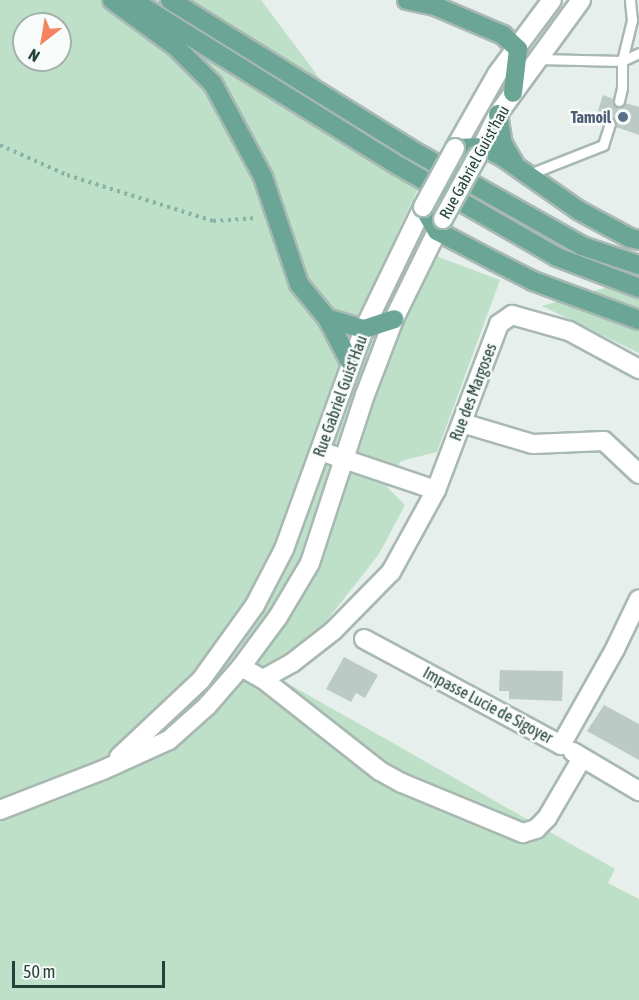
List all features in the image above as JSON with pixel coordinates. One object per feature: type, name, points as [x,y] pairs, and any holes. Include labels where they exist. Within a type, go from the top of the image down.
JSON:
[{"type":"main road","points":[[112,0],[176,47],[213,84],[263,177],[299,285],[327,318],[350,362]]},
{"type":"main road","points":[[132,0],[399,166],[557,257],[639,288]]},
{"type":"main road","points":[[170,0],[430,160],[582,246],[639,265]]},
{"type":"main road","points":[[407,0],[435,6],[503,35],[518,49],[513,93]]},
{"type":"main road","name":"Rue Gabriel Guist'Hau","points":[[104,770],[201,680],[255,605],[284,549],[350,362],[423,207],[483,95],[552,0]]},
{"type":"main road","name":"Rue Gabriel Guist'Hau","points":[[513,93],[581,0]]},
{"type":"main road","name":"Rue Gabriel Guist'hau","points":[[440,225],[498,114],[513,93]]},
{"type":"main road","points":[[498,114],[503,144],[521,171]]},
{"type":"main road","points":[[455,148],[501,156],[578,210],[615,231],[639,240]]},
{"type":"main road","points":[[423,207],[440,225],[533,281],[639,320]]},
{"type":"main road","name":"Rue Gabriel Guist'Hau","points":[[0,810],[104,770],[169,740],[207,706],[241,667],[278,617],[310,563],[365,395],[394,318],[440,225]]},
{"type":"main road","name":"Rue des Margoses","points":[[263,679],[292,663],[367,600],[391,572],[436,490],[495,334],[506,316],[512,315],[569,331],[639,369]]},
{"type":"main road","points":[[327,318],[364,329],[394,318]]},
{"type":"main road","points":[[462,423],[533,444],[604,441],[639,474]]},
{"type":"main road","points":[[320,450],[345,461],[436,490]]},
{"type":"main road","name":"Impasse Lucie de Sigoyer","points":[[364,639],[561,745],[615,649],[639,599]]},
{"type":"main road","points":[[241,667],[263,679],[380,771],[402,783],[523,834],[536,829],[547,818],[582,758]]},
{"type":"main road","points":[[561,745],[639,791]]},
{"type":"lane","points":[[619,100],[622,88],[622,61],[632,20],[630,0]]},
{"type":"lane","points":[[539,59],[622,61],[639,53]]},
{"type":"lane","points":[[521,171],[603,144],[610,124]]},
{"type":"path","points":[[0,145],[67,175],[213,221],[276,217]]},
{"type":"green space","points":[[0,0],[261,0],[323,83],[418,189],[397,233],[441,258],[500,280],[437,452],[401,461],[387,487],[405,505],[379,554],[310,642],[264,670],[615,869],[608,883],[639,899],[639,1000],[0,1000]]},
{"type":"green space","points":[[639,278],[639,353],[542,306]]},
{"type":"building","points":[[603,95],[613,99],[617,107],[625,103],[639,107],[639,135],[616,127],[612,117],[603,122],[595,120]]},
{"type":"building","points":[[344,657],[378,675],[365,698],[356,693],[351,702],[326,689]]},
{"type":"building","points":[[500,670],[563,671],[562,701],[509,699],[509,691],[499,691]]},
{"type":"building","points":[[604,705],[639,724],[639,760],[587,731]]},
{"type":"place","name":"Tamoil","points":[[623,117]]}]
